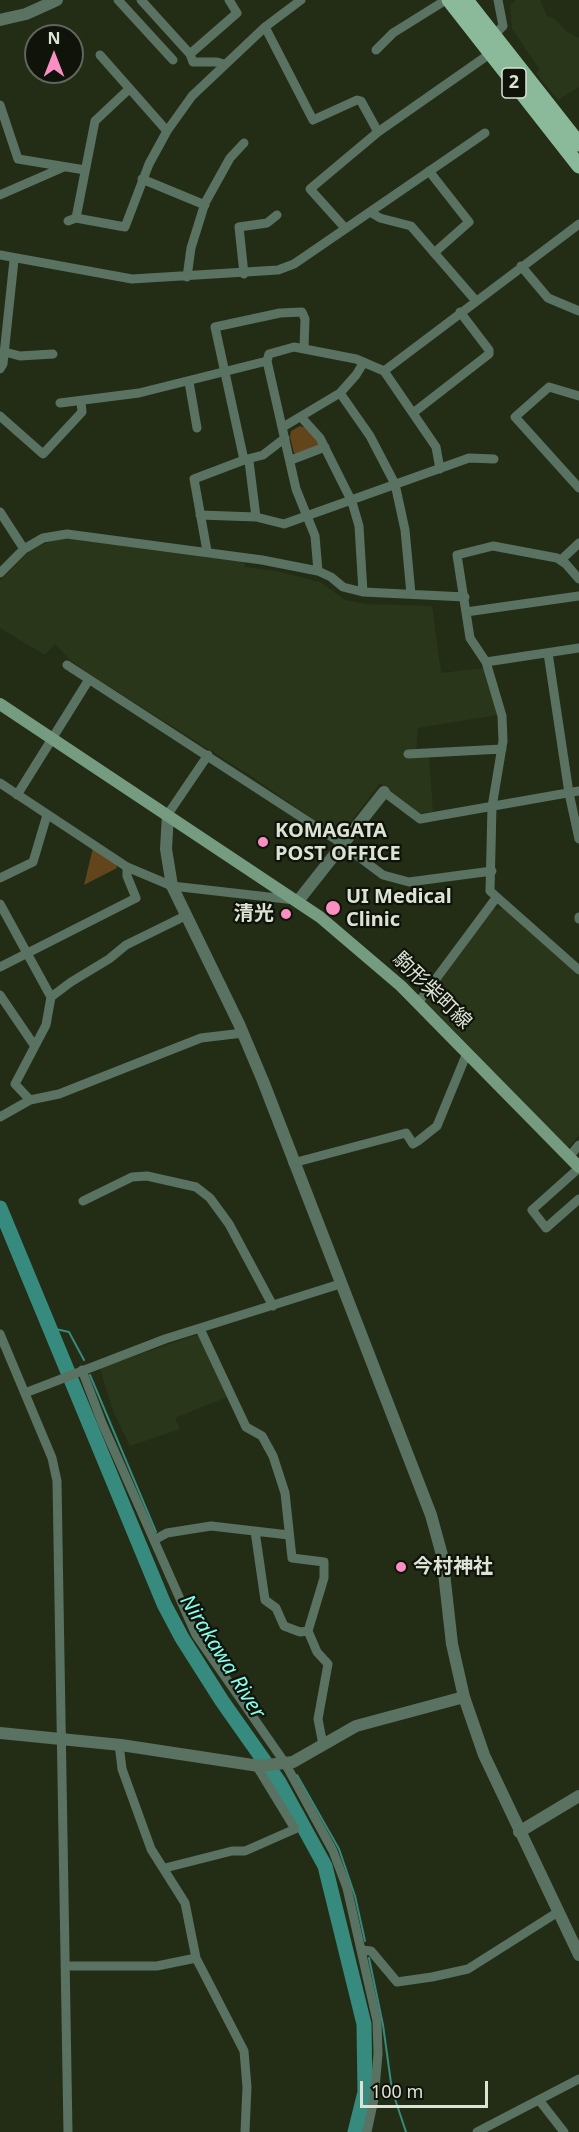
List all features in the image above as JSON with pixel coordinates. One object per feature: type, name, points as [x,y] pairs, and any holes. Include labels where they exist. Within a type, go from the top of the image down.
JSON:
[{"type":"main road","name":"2","points":[[448,0],[579,166]]},
{"type":"main road","name":"2","points":[[466,0],[579,144]]},
{"type":"main road","name":"駒形柴町線","points":[[0,704],[298,901],[362,951],[418,1003],[579,1167]]},
{"type":"street","points":[[0,20],[26,14],[57,0]]},
{"type":"street","points":[[118,0],[173,60]]},
{"type":"street","points":[[141,0],[190,54],[193,62],[224,64]]},
{"type":"street","points":[[190,54],[237,14],[228,0]]},
{"type":"street","points":[[129,89],[94,121],[85,170],[72,219],[125,227],[142,179],[167,131],[197,91],[265,27],[301,0]]},
{"type":"street","points":[[376,50],[393,33],[448,0]]},
{"type":"street","points":[[493,36],[503,26],[498,0]]},
{"type":"street","points":[[265,27],[313,120],[357,100],[361,101],[378,132]]},
{"type":"street","points":[[345,228],[310,189],[378,132],[490,53]]},
{"type":"street","points":[[100,55],[167,131]]},
{"type":"street","points":[[0,105],[18,159],[85,170]]},
{"type":"street","points":[[0,255],[14,260],[121,278],[272,272],[287,267],[370,213],[485,133]]},
{"type":"street","points":[[187,277],[191,248],[205,205],[230,158],[244,143]]},
{"type":"street","points":[[0,195],[66,166]]},
{"type":"street","points":[[429,171],[469,222],[434,253]]},
{"type":"street","points":[[142,179],[205,205]]},
{"type":"street","points":[[370,213],[411,226],[476,301]]},
{"type":"street","points":[[244,274],[239,227],[267,223],[277,215]]},
{"type":"street","points":[[384,371],[579,224]]},
{"type":"street","points":[[0,369],[5,352],[14,260]]},
{"type":"street","points":[[521,266],[548,297],[579,311]]},
{"type":"street","points":[[256,517],[246,460],[214,331],[218,326],[280,313],[302,312],[305,319],[304,348]]},
{"type":"street","points":[[413,413],[489,354],[489,350],[460,312]]},
{"type":"street","points":[[318,571],[316,544],[296,489],[267,361],[269,354],[285,348],[304,348],[364,362],[384,371],[436,447],[440,469]]},
{"type":"street","points":[[5,352],[20,356],[53,354]]},
{"type":"street","points":[[60,404],[189,382],[267,361]]},
{"type":"street","points":[[283,427],[340,393],[364,362]]},
{"type":"street","points":[[189,382],[197,428]]},
{"type":"street","points":[[578,483],[515,417],[549,387],[579,396]]},
{"type":"street","points":[[340,393],[370,436],[395,484],[405,530],[411,594]]},
{"type":"street","points":[[0,416],[43,454],[82,412],[81,402]]},
{"type":"street","points":[[301,417],[325,447],[352,502],[359,526],[363,592]]},
{"type":"street","points":[[207,551],[194,479],[262,455],[285,438]]},
{"type":"street","points":[[291,460],[325,447]]},
{"type":"street","points":[[200,515],[256,517],[284,524],[352,502],[395,484],[470,458],[494,459]]},
{"type":"street","points":[[0,512],[24,549]]},
{"type":"street","points":[[0,573],[24,549],[44,538],[67,534],[207,551],[318,571],[331,577],[343,587],[363,592],[465,597]]},
{"type":"street","points":[[561,560],[579,543]]},
{"type":"street","points":[[579,579],[561,560],[493,546],[457,555],[470,638],[486,662],[502,716],[502,749],[492,807],[490,891],[579,970]]},
{"type":"street","points":[[466,612],[579,596]]},
{"type":"street","points":[[486,662],[579,648]]},
{"type":"street","points":[[548,653],[569,793],[579,839]]},
{"type":"street","points":[[67,665],[88,681],[208,756],[383,875],[401,882],[492,871]]},
{"type":"street","points":[[17,795],[54,739],[88,681]]},
{"type":"street","points":[[408,754],[502,749]]},
{"type":"street","points":[[208,756],[168,814],[166,849],[172,886],[243,1033],[340,1284],[399,1427],[431,1515],[442,1555],[452,1644],[464,1697],[484,1755],[579,1955]]},
{"type":"street","points":[[0,783],[127,867],[172,886],[298,901],[384,792],[420,819],[579,791]]},
{"type":"street","points":[[0,878],[33,862],[47,815]]},
{"type":"street","points":[[0,967],[136,898],[127,876],[127,867]]},
{"type":"street","points":[[418,1003],[496,898]]},
{"type":"street","points":[[0,904],[51,997],[46,1025],[33,1045],[15,1084],[30,1101]]},
{"type":"street","points":[[51,997],[109,959],[126,945],[185,916]]},
{"type":"street","points":[[0,995],[33,1045]]},
{"type":"street","points":[[0,1118],[30,1101],[59,1094],[201,1038],[243,1033]]},
{"type":"street","points":[[293,1163],[406,1133],[413,1144],[418,1141],[437,1126],[467,1053]]},
{"type":"street","points":[[569,1157],[579,1145]]},
{"type":"street","points":[[579,1167],[532,1210],[546,1228],[579,1199]]},
{"type":"street","points":[[83,1201],[132,1177],[147,1176],[196,1187],[210,1198],[229,1224],[273,1306]]},
{"type":"street","points":[[25,1393],[200,1329],[340,1284]]},
{"type":"street","points":[[200,1329],[246,1427],[262,1436],[268,1444],[285,1493],[292,1558],[324,1562],[324,1578],[308,1630],[317,1652],[328,1664],[318,1719],[323,1745]]},
{"type":"street","points":[[0,1334],[52,1458],[57,1481],[68,2132]]},
{"type":"street","points":[[80,1371],[196,1635],[283,1763],[333,1851],[347,1888],[362,1950],[378,2036],[374,2099],[367,2132]]},
{"type":"street","points":[[154,1540],[167,1533],[211,1526],[289,1535]]},
{"type":"street","points":[[255,1531],[265,1600],[276,1608],[284,1626],[300,1632],[308,1630]]},
{"type":"street","points":[[0,1733],[119,1744],[257,1766],[293,1762],[356,1726],[464,1697]]},
{"type":"street","points":[[119,1744],[122,1769],[151,1849],[165,1868],[185,1904],[196,1958],[244,2051],[247,2088],[245,2132]]},
{"type":"street","points":[[165,1868],[232,1851],[245,1851],[295,1829],[257,1766]]},
{"type":"street","points":[[519,1832],[579,1797]]},
{"type":"street","points":[[362,1950],[371,1951],[397,1982],[432,1977],[468,1969],[558,1912]]},
{"type":"street","points":[[65,1966],[157,1966],[196,1958]]},
{"type":"street","points":[[477,2132],[579,2079]]},
{"type":"street","points":[[539,2100],[564,2132]]},
{"type":"shaded area","points":[[516,0],[540,0],[547,16],[555,19],[566,31],[579,38],[579,87],[558,100],[536,73],[540,70],[512,29],[510,5]]},
{"type":"shaded area","points":[[300,426],[307,428],[319,442],[318,447],[300,455],[294,453],[290,437],[291,431]]},
{"type":"shaded area","points":[[61,537],[244,561],[245,567],[280,572],[320,582],[345,600],[366,604],[432,606],[441,673],[484,668],[497,715],[418,728],[416,757],[429,756],[433,812],[419,813],[380,783],[341,835],[336,835],[251,776],[91,675],[69,659],[55,644],[45,655],[0,628],[0,581],[30,550]]},
{"type":"shaded area","points":[[93,848],[116,863],[117,868],[84,885]]},
{"type":"shaded area","points":[[504,908],[579,973],[579,1135],[568,1148],[425,1001],[492,909]]},
{"type":"shaded area","points":[[196,1335],[200,1337],[227,1397],[175,1418],[180,1429],[130,1446],[113,1411],[100,1368]]},
{"type":"waterway","name":"Nirakawa River","points":[[0,1208],[164,1604],[182,1638],[222,1701],[279,1782],[325,1866],[364,2024],[365,2092],[355,2132]]},
{"type":"waterway","points":[[51,1328],[69,1332],[84,1360]]},
{"type":"waterway","points":[[90,1375],[156,1532]]},
{"type":"waterway","points":[[297,1775],[339,1849],[355,1896],[365,1941]]},
{"type":"waterway","points":[[369,1958],[383,2025],[392,2090],[406,2132]]},
{"type":"place","name":"KOMAGATA POST OFFICE","points":[[263,842]]},
{"type":"place","name":"UI Medical Clinic","points":[[333,908]]},
{"type":"place","name":"清光","points":[[286,914]]},
{"type":"place","name":"今村神社","points":[[401,1567]]}]
